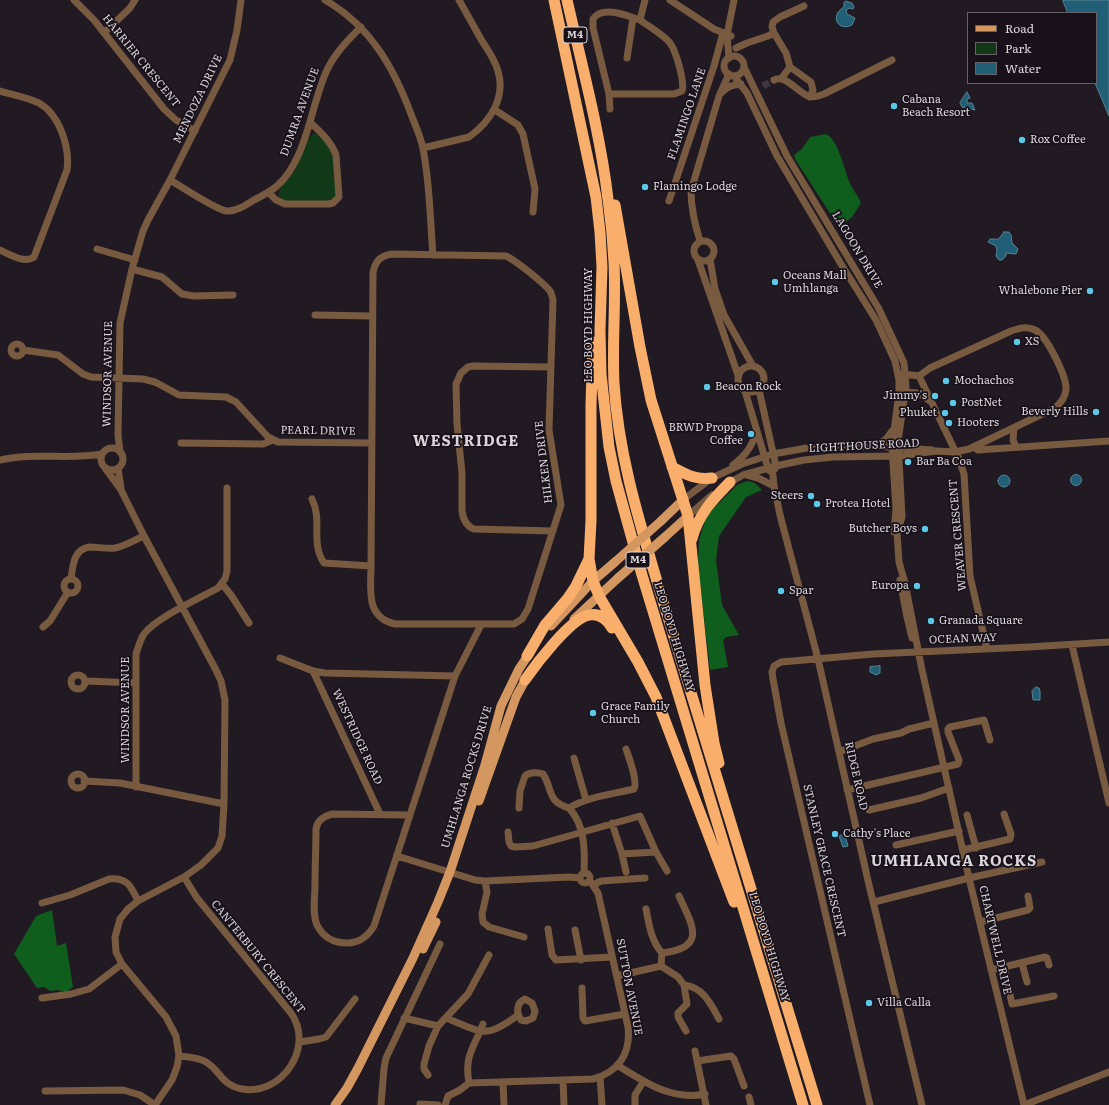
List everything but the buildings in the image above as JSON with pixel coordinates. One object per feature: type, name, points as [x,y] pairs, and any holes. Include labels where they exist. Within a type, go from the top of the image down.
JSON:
[{"type":"highway","name":"LEO BOYD HIGHWAY","points":[[554,0],[596,197],[602,267],[600,330],[603,407],[616,481],[640,567],[803,1105]]},
{"type":"highway","name":"LEO BOYD HIGHWAY","points":[[567,0],[583,70],[608,199],[614,263],[614,383],[620,435],[635,506],[817,1105]]},
{"type":"highway","points":[[583,70],[599,122],[651,400],[672,467],[684,499],[688,516],[701,650],[714,742],[761,920]]},
{"type":"highway","points":[[588,158],[594,212],[596,261],[591,405],[591,521],[589,559],[593,581],[599,596],[638,662],[656,697],[768,988]]},
{"type":"highway","points":[[672,467],[695,478],[712,478]]},
{"type":"highway","points":[[691,542],[694,530],[702,514],[730,482]]},
{"type":"highway","points":[[527,656],[545,625],[572,592],[589,559]]},
{"type":"highway","points":[[525,680],[548,650],[569,628],[584,616],[596,615],[609,622],[656,697]]},
{"type":"main road","name":"UMHLANGA ROCKS DRIVE","points":[[335,1105],[347,1088],[358,1068],[453,873],[501,706],[512,682],[527,656],[556,620],[593,581],[684,499]]},
{"type":"main road","name":"UMHLANGA ROCKS DRIVE","points":[[340,1105],[350,1092],[360,1074],[430,936],[516,697],[534,664],[553,640],[618,578],[688,516]]},
{"type":"street","name":"HARRIER CRESCENT","points":[[74,0],[85,9],[167,112],[176,120],[195,131]]},
{"type":"street","points":[[104,33],[130,8],[135,0]]},
{"type":"street","name":"MENDOZA DRIVE","points":[[170,180],[230,60],[238,30],[241,0]]},
{"type":"street","points":[[325,0],[351,17],[361,26],[392,72],[406,102],[423,148],[433,255]]},
{"type":"street","points":[[423,148],[469,137],[484,124],[495,110],[499,97],[500,86],[498,71],[492,57],[459,0]]},
{"type":"street","points":[[627,58],[637,19],[645,0]]},
{"type":"street","points":[[670,0],[714,29],[727,33],[736,48],[744,67],[742,72],[732,75],[719,96],[691,191],[691,200],[700,241]]},
{"type":"street","points":[[732,75],[726,70],[725,64],[729,58],[727,33],[734,0]]},
{"type":"street","points":[[804,6],[775,20],[772,24],[774,33],[786,54],[790,67],[811,82],[813,90],[810,97]]},
{"type":"street","points":[[609,94],[674,94],[682,91],[683,88],[680,72],[670,42],[637,19],[611,12],[597,15],[593,19],[593,28],[609,94],[610,110]]},
{"type":"street","name":"DUMRA AVENUE","points":[[170,180],[226,211],[237,209],[269,192],[278,185],[290,170],[300,149],[328,67],[339,50],[361,26]]},
{"type":"street","name":"FLAMINGO LANE","points":[[669,200],[714,66],[727,33]]},
{"type":"street","points":[[736,48],[774,33]]},
{"type":"street","points":[[729,58],[734,56],[740,58]]},
{"type":"street","points":[[790,67],[777,80],[810,97],[824,94],[892,60]]},
{"type":"street","name":"LAGOON DRIVE","points":[[744,67],[756,89],[787,156],[880,309],[904,363],[902,374],[902,393],[895,447]]},
{"type":"street","name":"LAGOON DRIVE","points":[[732,75],[747,93],[777,156],[876,320],[902,374]]},
{"type":"street","points":[[719,96],[731,85],[741,84]]},
{"type":"street","points":[[747,93],[763,86]]},
{"type":"street","points":[[0,91],[32,100],[43,106],[49,112],[61,131],[67,148],[67,170],[36,253],[31,259],[25,260],[0,250]]},
{"type":"street","points":[[756,111],[764,107]]},
{"type":"street","points":[[495,110],[518,125],[524,134],[535,189],[533,212]]},
{"type":"street","points":[[269,192],[276,200],[285,204],[328,204],[333,203],[339,197],[335,150],[328,139],[310,122]]},
{"type":"street","name":"WINDSOR AVENUE","points":[[120,452],[118,434],[118,378],[120,323],[132,269],[143,231],[170,180]]},
{"type":"street","points":[[698,260],[704,262],[710,259],[714,254],[714,248],[710,242],[703,240],[697,243],[694,248],[694,255],[698,260],[738,375],[737,379],[739,386],[745,391],[752,392],[759,390],[763,384],[763,376],[760,370],[753,366],[724,315],[715,289],[710,259]]},
{"type":"street","points":[[97,249],[135,260]]},
{"type":"street","name":"HILKEN DRIVE","points":[[386,255],[433,255],[506,256],[514,260],[546,287],[550,291],[553,300],[549,434],[561,501],[560,510],[526,615],[514,624],[395,624],[387,622],[377,614],[372,604],[370,566],[373,273],[377,261],[386,255]]},
{"type":"street","points":[[841,264],[850,258]]},
{"type":"street","points":[[132,269],[162,277],[182,294],[194,296],[232,295]]},
{"type":"street","points":[[861,295],[868,290]]},
{"type":"street","points":[[315,316],[372,316]]},
{"type":"street","points":[[914,392],[919,376],[930,368],[1011,331],[1025,327],[1036,331],[1047,343],[1065,381],[1065,395],[1063,400],[1055,408],[971,448],[963,461],[962,468]]},
{"type":"street","points":[[885,340],[893,337]]},
{"type":"street","name":"PEARL DRIVE","points":[[23,350],[58,356],[86,376],[150,380],[179,395],[226,397],[240,406],[273,440],[283,442],[372,442]]},
{"type":"street","points":[[550,367],[473,366],[461,373],[456,384],[457,424],[462,473],[462,511],[468,525],[474,529],[553,531]]},
{"type":"street","points":[[738,375],[742,369],[753,366]]},
{"type":"street","points":[[902,374],[919,376]]},
{"type":"street","name":"WEAVER CRESCENT","points":[[919,376],[955,452],[965,479],[970,576],[987,649]]},
{"type":"street","points":[[759,390],[776,466],[773,475]]},
{"type":"street","points":[[745,391],[764,456],[768,468],[773,475]]},
{"type":"street","points":[[902,393],[919,393],[930,401]]},
{"type":"street","name":"LAGOON DRIVE","points":[[895,456],[894,428],[902,393]]},
{"type":"street","points":[[725,471],[747,452],[754,439],[756,427]]},
{"type":"street","points":[[873,446],[880,444],[888,438],[894,428]]},
{"type":"street","points":[[1014,428],[1013,440],[1016,448]]},
{"type":"street","name":"WINDSOR AVENUE","points":[[110,448],[118,434]]},
{"type":"street","points":[[181,443],[263,444],[273,440]]},
{"type":"street","points":[[971,448],[978,450],[1109,441]]},
{"type":"street","name":"LIGHTHOUSE ROAD","points":[[684,499],[712,478],[725,471],[773,454],[807,448],[873,446],[931,449],[936,452]]},
{"type":"street","points":[[0,460],[15,456],[86,457],[102,454],[110,448],[114,448],[120,452],[123,459],[118,468],[111,470],[86,457]]},
{"type":"street","name":"LIGHTHOUSE ROAD","points":[[688,516],[730,482],[743,475],[776,466],[804,460],[833,457],[895,456],[936,452],[955,452],[971,448]]},
{"type":"street","points":[[45,1091],[123,1090],[140,1095],[155,1105],[172,1080],[177,1067],[179,1056],[176,1036],[166,1017],[118,958],[115,945],[116,931],[120,919],[128,909],[138,901],[184,877],[208,860],[218,848],[222,836],[224,804],[224,690],[216,670],[121,490],[101,461],[102,454]]},
{"type":"street","name":"CHARTWELL DRIVE","points":[[895,456],[902,516],[897,533],[899,562],[907,590],[917,652],[921,663],[969,878],[1024,1105]]},
{"type":"street","points":[[118,468],[121,490]]},
{"type":"street","points":[[743,475],[758,478],[774,486]]},
{"type":"street","name":"RIDGE ROAD","points":[[773,475],[780,515],[818,659],[847,790],[922,1105]]},
{"type":"street","points":[[227,488],[227,565],[222,584],[249,623]]},
{"type":"street","points":[[312,499],[318,514],[318,550],[324,563],[370,566]]},
{"type":"street","points":[[71,579],[74,562],[79,552],[89,547],[108,548],[123,546],[144,536]]},
{"type":"street","points":[[68,592],[64,586],[66,581],[71,579]]},
{"type":"street","points":[[68,592],[75,592],[78,589],[77,582],[71,579]]},
{"type":"street","name":"WINDSOR AVENUE","points":[[136,787],[136,654],[139,644],[144,634],[155,624],[218,588],[222,584]]},
{"type":"street","points":[[43,628],[50,621],[68,592]]},
{"type":"street","points":[[410,815],[330,814],[322,819],[316,826],[314,909],[318,926],[328,938],[340,943],[352,943],[362,939],[371,931],[397,856],[455,676],[481,625]]},
{"type":"street","name":"OCEAN WAY","points":[[818,659],[917,652],[1109,642]]},
{"type":"street","points":[[1072,645],[1109,803]]},
{"type":"street","name":"WESTRIDGE ROAD","points":[[280,658],[325,673],[455,676]]},
{"type":"street","name":"STANLEY GRACE CRESCENT","points":[[818,659],[777,663],[773,668],[773,679],[780,723],[870,1105]]},
{"type":"street","name":"WESTRIDGE ROAD","points":[[313,670],[380,814]]},
{"type":"street","points":[[85,681],[136,682]]},
{"type":"street","points":[[847,790],[944,768],[959,763],[948,732],[950,727],[984,720],[990,740]]},
{"type":"street","points":[[839,752],[873,739],[902,733],[909,729],[934,723]]},
{"type":"street","points":[[569,808],[574,804],[586,800],[635,788],[632,768],[626,749]]},
{"type":"street","points":[[574,758],[586,800]]},
{"type":"street","points":[[397,856],[474,880],[484,881],[569,877],[582,875],[584,846],[576,816],[569,808],[556,803],[543,774],[539,772],[526,776],[519,795],[519,808]]},
{"type":"street","points":[[84,781],[120,783],[224,804]]},
{"type":"street","points":[[869,810],[921,798],[949,788]]},
{"type":"street","points":[[963,850],[1010,839],[1012,834],[1004,814]]},
{"type":"street","points":[[967,815],[976,848]]},
{"type":"street","points":[[508,832],[510,844],[515,847],[533,846],[640,816],[666,871]]},
{"type":"street","points":[[612,823],[626,872]]},
{"type":"street","points":[[896,845],[959,831]]},
{"type":"street","points":[[622,854],[656,852]]},
{"type":"street","points":[[874,902],[969,878],[1042,862]]},
{"type":"street","name":"SUTTON AVENUE","points":[[469,1083],[588,1080],[600,1077],[610,1072],[625,1054],[628,1043],[628,1035],[625,1014],[598,893],[590,876],[588,874],[582,875]]},
{"type":"street","name":"CANTERBURY CRESCENT","points":[[179,1056],[196,1058],[204,1061],[228,1084],[240,1088],[254,1089],[273,1082],[284,1074],[296,1059],[300,1042],[299,1030],[292,1013],[197,898],[184,877]]},
{"type":"street","points":[[592,883],[645,878]]},
{"type":"street","points":[[42,903],[70,895],[109,879],[124,880],[128,883],[138,901]]},
{"type":"street","points":[[484,881],[487,892],[482,914],[484,922],[489,927],[524,937]]},
{"type":"street","points":[[662,953],[679,950],[690,942],[692,937],[692,926],[679,896]]},
{"type":"street","points":[[980,922],[1028,910],[1030,908],[1028,896]]},
{"type":"street","points":[[646,909],[653,939],[657,948],[662,953],[661,966]]},
{"type":"street","points":[[548,929],[552,955],[555,960],[581,960],[612,957]]},
{"type":"street","points":[[576,930],[581,960]]},
{"type":"street","points":[[381,1105],[385,1060],[440,944]]},
{"type":"street","points":[[428,1075],[424,1069],[424,1064],[429,1046],[438,1026],[468,994],[489,955]]},
{"type":"street","points":[[991,970],[1044,957],[1047,958],[1049,965]]},
{"type":"street","points":[[1022,963],[1027,982]]},
{"type":"street","points":[[42,998],[71,994],[89,989],[122,964]]},
{"type":"street","points":[[617,976],[661,966],[678,977],[684,985],[687,1004],[678,1015],[686,1031]]},
{"type":"street","points":[[1004,967],[1012,1004],[1054,996]]},
{"type":"street","points":[[684,985],[695,988],[706,997],[719,1019]]},
{"type":"street","points":[[582,988],[583,1018],[585,1021],[625,1014]]},
{"type":"street","points":[[300,1042],[322,1039],[328,1036],[354,999]]},
{"type":"street","points":[[446,1018],[480,1032],[493,1031],[504,1026],[518,1015]]},
{"type":"street","points":[[404,1018],[438,1026]]},
{"type":"street","points":[[445,1105],[448,1096],[460,1090],[469,1083],[467,1070],[468,1059],[483,1024]]},
{"type":"street","points":[[695,1051],[705,1094],[706,1105]]},
{"type":"street","points":[[697,1061],[731,1056],[734,1059],[744,1086]]},
{"type":"street","points":[[617,1065],[643,1082],[658,1088],[685,1096],[705,1094]]},
{"type":"street","points":[[1024,1105],[1109,1072]]},
{"type":"street","points":[[600,1077],[602,1105]]},
{"type":"street","points":[[563,1080],[564,1105]]},
{"type":"street","points":[[503,1082],[504,1105]]},
{"type":"street","points":[[634,1105],[635,1095],[643,1082]]},
{"type":"street","points":[[749,1097],[751,1105]]},
{"type":"street","points":[[420,1104],[438,1105]]},
{"type":"green space","points":[[315,133],[323,139],[333,154],[337,193],[333,201],[287,202],[279,197],[280,189],[294,172],[309,138]]},
{"type":"green space","points":[[826,134],[834,142],[850,184],[861,203],[852,217],[839,227],[795,159],[794,155],[802,149],[810,137]]},
{"type":"green space","points":[[747,481],[755,483],[762,490],[746,497],[719,536],[716,560],[722,605],[739,635],[726,637],[723,640],[728,667],[710,670],[698,566],[699,540],[705,521],[711,511],[737,485]]},
{"type":"green space","points":[[52,910],[57,946],[66,943],[73,987],[66,992],[57,990],[51,991],[44,987],[37,988],[14,954],[36,916]]},
{"type":"water","points":[[1063,0],[1109,0],[1109,116],[1095,84],[1097,84],[1097,12],[1068,12]]},
{"type":"water","points":[[846,1],[852,3],[854,7],[853,9],[849,8],[846,11],[847,14],[855,18],[852,25],[847,27],[839,25],[836,18],[839,11],[844,7],[844,3]]},
{"type":"water","points":[[967,92],[970,98],[967,99],[967,103],[972,103],[975,110],[962,107],[960,103]]},
{"type":"water","points":[[1004,232],[1009,232],[1012,243],[1018,249],[1016,254],[1006,253],[1006,256],[1002,260],[999,260],[996,256],[996,246],[988,242],[990,239],[998,239]]},
{"type":"water","points":[[1076,474],[1080,476],[1082,480],[1080,484],[1076,486],[1072,484],[1070,480],[1072,476]]},
{"type":"water","points":[[1002,475],[1006,475],[1010,481],[1006,487],[1002,487],[998,483],[998,479]]},
{"type":"water","points":[[880,666],[880,673],[876,675],[870,672],[870,667]]},
{"type":"water","points":[[1036,687],[1039,688],[1040,691],[1040,700],[1033,700],[1032,691]]},
{"type":"water","points":[[845,835],[848,846],[843,847],[839,836]]},
{"type":"tunnel","points":[[763,86],[774,80]]},
{"type":"place","name":"Cabana Beach Resort","points":[[894,106]]},
{"type":"place","name":"Rox Coffee","points":[[1022,140]]},
{"type":"place","name":"Flamingo Lodge","points":[[645,187]]},
{"type":"place","name":"Oceans Mall Umhlanga","points":[[775,282]]},
{"type":"place","name":"Whalebone Pier","points":[[1090,291]]},
{"type":"place","name":"XS","points":[[1017,342]]},
{"type":"place","name":"Mochachos","points":[[946,381]]},
{"type":"place","name":"Beacon Rock","points":[[707,387]]},
{"type":"place","name":"Jimmy's","points":[[935,396]]},
{"type":"place","name":"PostNet","points":[[953,403]]},
{"type":"place","name":"Beverly Hills","points":[[1096,412]]},
{"type":"place","name":"Phuket","points":[[945,413]]},
{"type":"place","name":"Hooters","points":[[949,423]]},
{"type":"place","name":"BRWD Proppa Coffee","points":[[751,434]]},
{"type":"place","name":"Bar Ba Coa","points":[[908,462]]},
{"type":"place","name":"Steers","points":[[811,496]]},
{"type":"place","name":"Protea Hotel","points":[[817,504]]},
{"type":"place","name":"Butcher Boys","points":[[925,529]]},
{"type":"place","name":"Europa","points":[[917,586]]},
{"type":"place","name":"Spar","points":[[781,591]]},
{"type":"place","name":"Granada Square","points":[[931,621]]},
{"type":"place","name":"Grace Family Church","points":[[593,713]]},
{"type":"place","name":"Cathy's Place","points":[[835,834]]},
{"type":"place","name":"Villa Calla","points":[[869,1003]]},
{"type":"district","name":"WESTRIDGE","points":[[466,442]]},
{"type":"district","name":"UMHLANGA ROCKS","points":[[954,862]]}]
